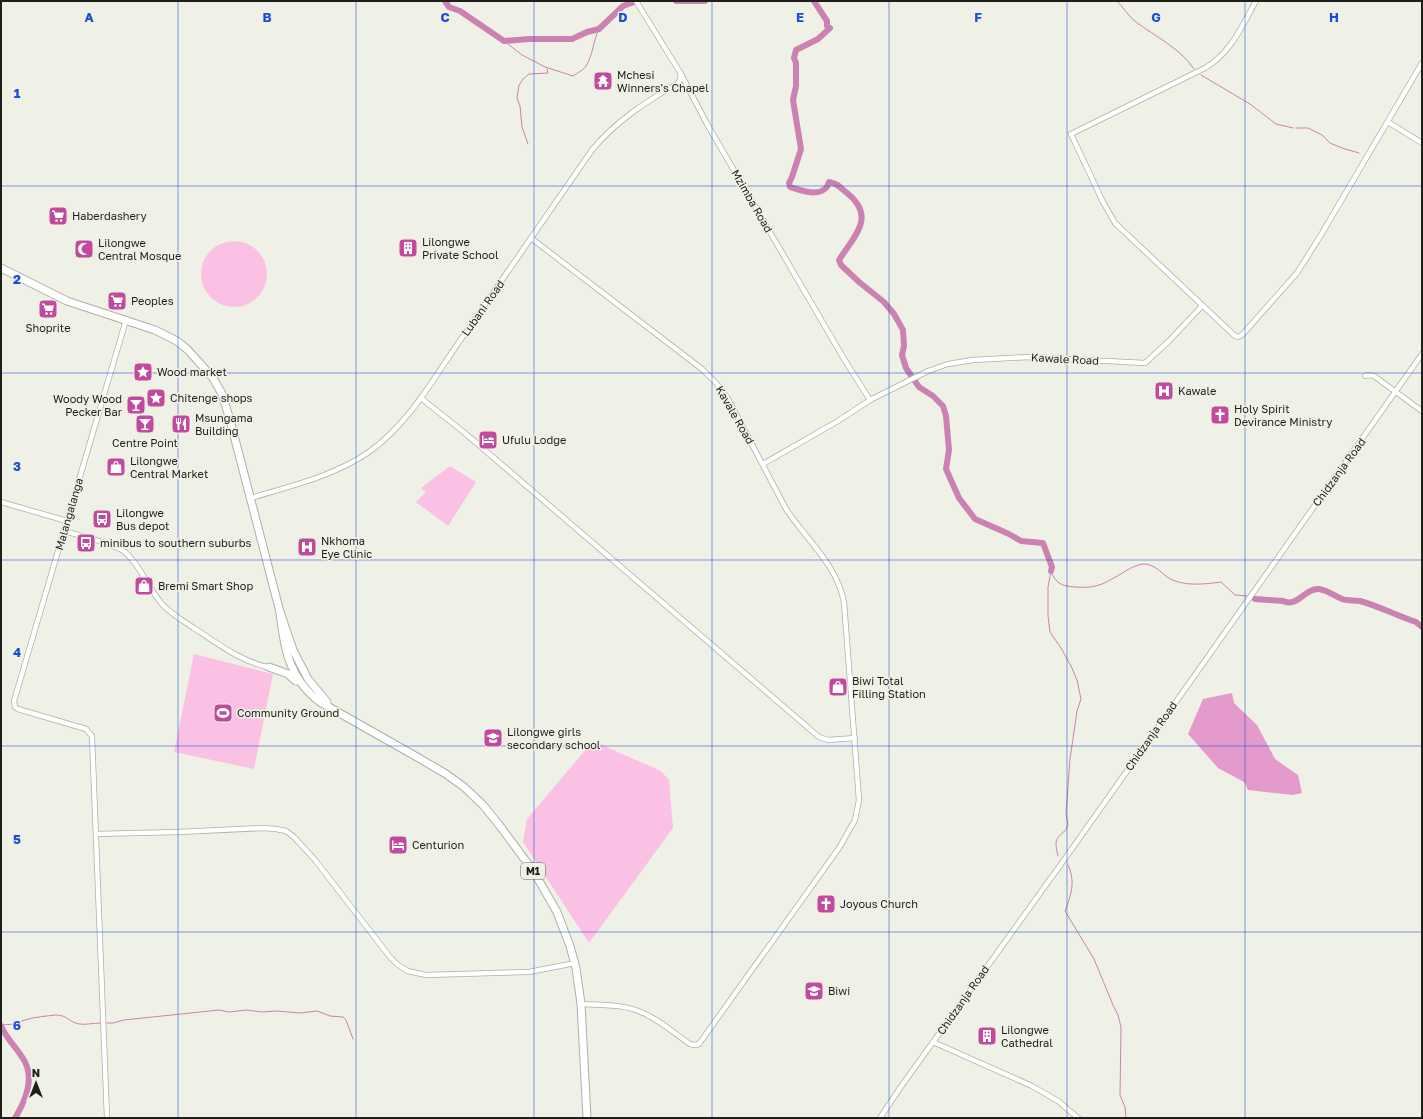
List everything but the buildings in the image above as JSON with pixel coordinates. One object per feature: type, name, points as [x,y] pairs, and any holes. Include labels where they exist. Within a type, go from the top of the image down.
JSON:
[{"type":"highway","name":"M1","points":[[1,268],[67,301],[161,332],[177,341],[193,355],[213,378],[225,403],[251,498],[280,612],[291,667],[299,681],[310,693]]},
{"type":"highway","name":"M1","points":[[280,612],[299,664],[316,690],[338,710]]},
{"type":"highway","points":[[278,669],[285,664],[288,657]]},
{"type":"highway","name":"M1","points":[[269,667],[290,675],[320,702],[338,710],[446,774],[464,787],[483,805],[500,826],[542,885],[565,930],[574,963],[581,1004],[587,1118]]},
{"type":"street","name":"Mzimba Road","points":[[636,1],[680,74],[844,359],[870,400]]},
{"type":"street","points":[[1256,1],[1232,44],[1216,61],[1199,72],[1070,134],[1115,223],[1232,334],[1238,337],[1242,335],[1297,273],[1422,63]]},
{"type":"street","name":"Lubani Road","points":[[251,498],[315,478],[359,458],[388,437],[404,420],[421,398],[596,144],[629,114],[677,84],[680,80],[680,74]]},
{"type":"street","points":[[1388,122],[1422,143]]},
{"type":"street","name":"Kavale Road","points":[[531,238],[709,375],[727,397],[786,509],[830,567],[840,588],[844,602],[855,738],[859,800],[857,816],[851,828],[839,848],[699,1044],[690,1044],[641,1012],[627,1008],[581,1004]]},
{"type":"street","name":"Kawale Road","points":[[870,400],[936,367],[973,360],[1005,357],[1029,357],[1145,363],[1168,342],[1202,306]]},
{"type":"street","name":"Malangalanga","points":[[96,834],[92,734],[86,730],[15,707],[14,701],[126,320]]},
{"type":"street","name":"Chidzanja Road","points":[[880,1118],[1422,354]]},
{"type":"street","points":[[1365,376],[1374,376],[1422,410]]},
{"type":"street","points":[[421,398],[466,434],[819,737],[828,740],[855,738]]},
{"type":"street","points":[[763,464],[831,425],[870,400]]},
{"type":"street","points":[[1,502],[67,521]]},
{"type":"street","points":[[64,531],[124,552],[138,567],[157,597],[168,610],[226,649],[247,660],[278,669],[299,664]]},
{"type":"street","points":[[107,1118],[96,834],[264,828],[282,830],[294,837],[321,867],[390,957],[398,965],[408,971],[426,975],[515,973],[574,963]]},
{"type":"street","points":[[933,1042],[1032,1086],[1058,1101],[1078,1118]]},
{"type":"shaded area","points":[[234,241],[247,243],[262,256],[265,261],[267,274],[265,287],[252,302],[247,305],[234,307],[221,305],[206,292],[203,287],[201,274],[203,261],[216,246],[221,243]]},
{"type":"shaded area","points":[[450,466],[476,482],[448,526],[416,502],[426,492],[421,488]]},
{"type":"shaded area","name":"Community Ground","points":[[194,654],[273,674],[254,769],[174,752]]},
{"type":"shaded area","points":[[1232,693],[1234,703],[1257,725],[1275,759],[1298,775],[1302,793],[1293,795],[1248,790],[1244,782],[1218,768],[1188,734],[1203,699]]},
{"type":"shaded area","points":[[593,741],[661,771],[669,780],[673,828],[589,943],[523,842],[527,819]]},
{"type":"waterway","points":[[445,1],[449,7],[460,11],[504,41],[529,39],[572,39],[587,32],[599,29],[623,6],[637,1]]},
{"type":"waterway","points":[[676,1],[705,1]]},
{"type":"waterway","points":[[814,1],[827,21],[827,26],[830,28],[818,39],[796,50],[794,58],[796,63],[796,86],[793,100],[801,149],[789,183],[790,187],[808,192],[818,192],[826,188],[829,182],[837,185],[856,202],[861,210],[862,218],[860,226],[856,235],[839,260],[841,265],[884,302],[894,314],[903,330],[904,346],[902,355],[906,368],[919,387],[933,396],[943,406],[946,416],[949,450],[946,469],[959,498],[975,519],[1021,541],[1043,543],[1052,567],[1051,571]]},
{"type":"waterway","points":[[1117,1],[1133,20],[1175,49],[1194,69]]},
{"type":"waterway","points":[[504,41],[522,55],[545,67],[573,76],[586,66],[599,29]]},
{"type":"waterway","points":[[528,144],[522,127],[520,106],[517,98],[519,85],[529,74],[548,73],[547,69]]},
{"type":"waterway","points":[[1201,75],[1250,104],[1276,124],[1293,128]]},
{"type":"waterway","points":[[1296,128],[1308,128],[1322,135],[1330,143],[1359,153]]},
{"type":"waterway","points":[[1051,572],[1060,584],[1075,587],[1089,587],[1097,586],[1134,567],[1148,564],[1156,568],[1167,577],[1181,583],[1204,584],[1221,582],[1235,595],[1247,596]]},
{"type":"waterway","points":[[1051,571],[1048,587],[1048,616],[1050,632],[1071,666],[1077,680],[1081,699],[1077,711],[1070,759],[1066,814],[1068,824],[1066,830],[1057,838],[1056,841],[1058,856]]},
{"type":"waterway","points":[[1255,599],[1293,602],[1309,591],[1319,589],[1344,600],[1360,601],[1374,606],[1416,622],[1422,627]]},
{"type":"waterway","points":[[1068,865],[1072,877],[1072,888],[1065,911],[1094,959],[1118,1015],[1121,1027],[1120,1095],[1125,1107],[1126,1118]]},
{"type":"waterway","points":[[107,1023],[219,1010],[229,1012],[246,1010],[300,1013],[317,1011],[330,1016],[343,1017],[346,1020],[353,1039]]},
{"type":"waterway","points":[[1,1024],[5,1025],[33,1018],[56,1015],[63,1016],[79,1024],[101,1023]]},
{"type":"waterway","points":[[1,1026],[22,1057],[28,1072],[29,1080],[26,1096],[15,1118]]},
{"type":"place","name":"Mchesi Winners's Chapel","points":[[603,81]]},
{"type":"place","name":"Haberdashery","points":[[58,216]]},
{"type":"place","name":"Lilongwe Private School","points":[[408,248]]},
{"type":"place","name":"Lilongwe Central Mosque","points":[[84,249]]},
{"type":"place","name":"Peoples","points":[[117,301]]},
{"type":"place","name":"Shoprite","points":[[48,309]]},
{"type":"place","name":"Wood market","points":[[143,372]]},
{"type":"place","name":"Kawale","points":[[1164,391]]},
{"type":"place","name":"Chitenge shops","points":[[156,398]]},
{"type":"place","name":"Woody Wood Pecker Bar","points":[[136,405]]},
{"type":"place","name":"Holy Spirit Devirance Ministry","points":[[1220,415]]},
{"type":"place","name":"Centre Point","points":[[145,424]]},
{"type":"place","name":"Msungama Building","points":[[181,424]]},
{"type":"place","name":"Ufulu Lodge","points":[[488,440]]},
{"type":"place","name":"Lilongwe Central Market","points":[[116,467]]},
{"type":"place","name":"Lilongwe Bus depot","points":[[102,519]]},
{"type":"place","name":"minibus to southern suburbs","points":[[86,543]]},
{"type":"place","name":"Nkhoma Eye Clinic","points":[[307,547]]},
{"type":"place","name":"Bremi Smart Shop","points":[[144,586]]},
{"type":"place","name":"Biwi Total Filling Station","points":[[838,687]]},
{"type":"place","name":"Community Ground","points":[[223,713]]},
{"type":"place","name":"Lilongwe girls secondary school","points":[[493,738]]},
{"type":"place","name":"Centurion","points":[[398,845]]},
{"type":"place","name":"Joyous Church","points":[[826,904]]},
{"type":"place","name":"Biwi","points":[[814,991]]},
{"type":"place","name":"Lilongwe Cathedral","points":[[987,1036]]}]
